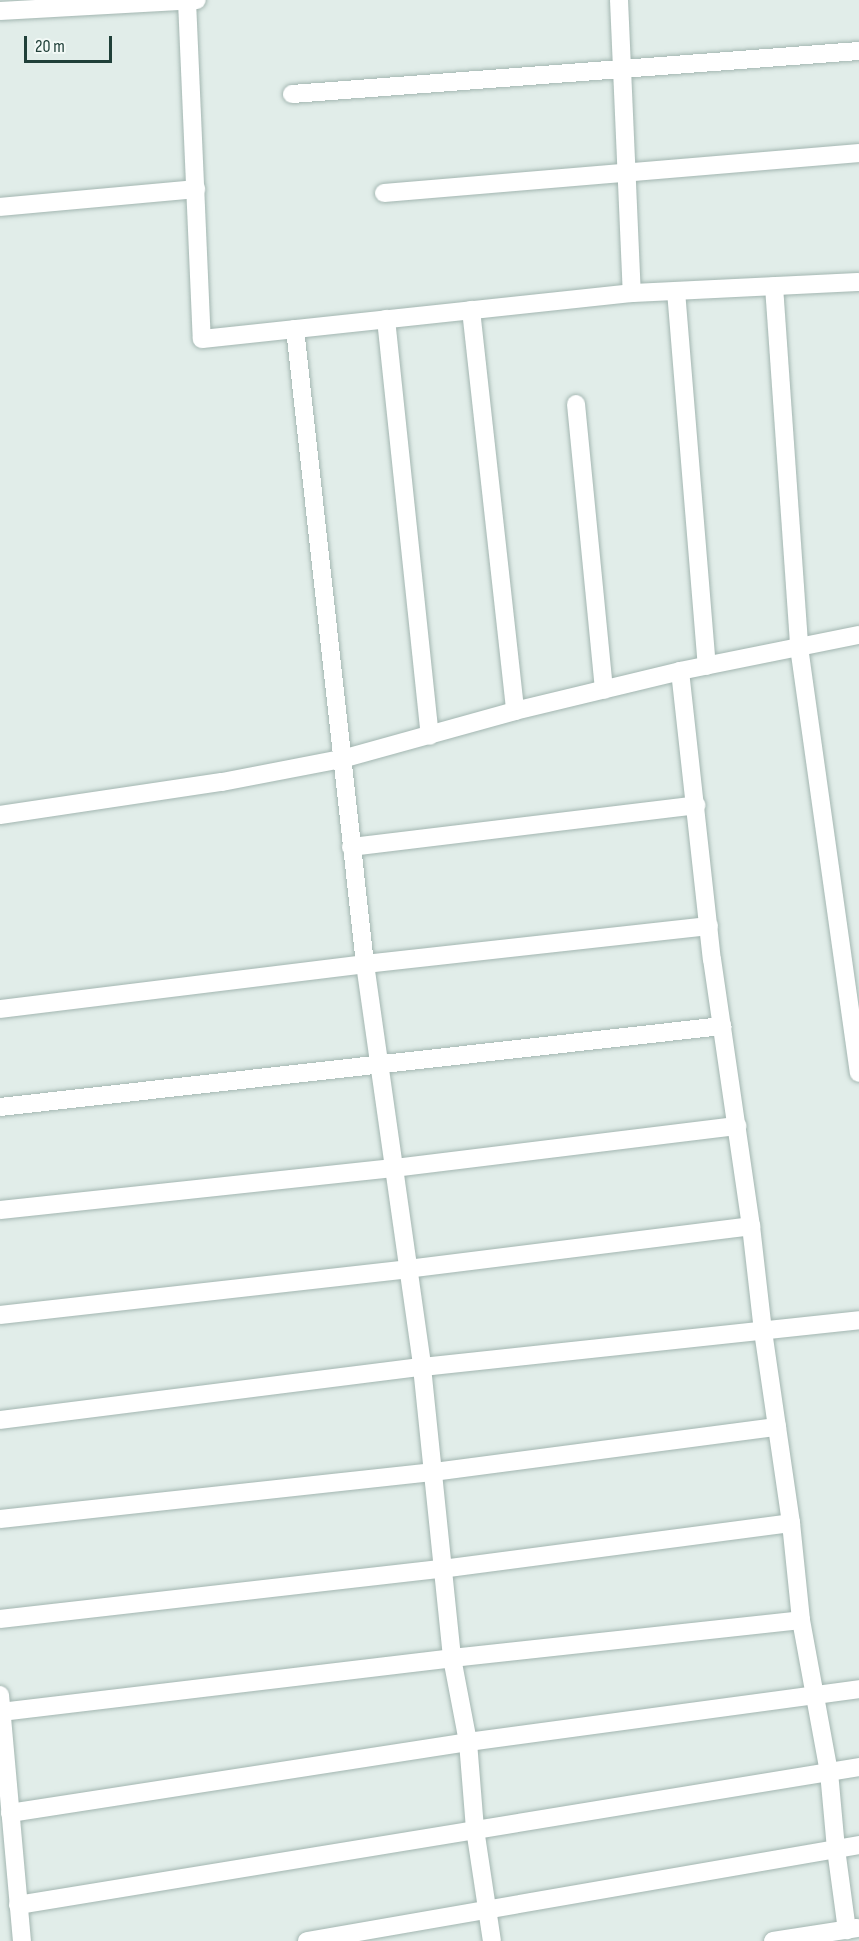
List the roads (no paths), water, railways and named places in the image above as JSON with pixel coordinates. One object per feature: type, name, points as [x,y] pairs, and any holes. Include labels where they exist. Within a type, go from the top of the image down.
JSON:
[{"type":"street","points":[[619,0],[629,174],[632,293]]},
{"type":"street","points":[[0,10],[31,4],[193,1],[196,189],[202,339],[632,293],[859,282]]},
{"type":"street","points":[[292,94],[622,67],[859,51]]},
{"type":"street","points":[[384,193],[859,153]]},
{"type":"street","points":[[0,207],[196,189]]},
{"type":"street","points":[[774,286],[799,647],[856,1029],[859,1073]]},
{"type":"street","points":[[676,291],[707,666]]},
{"type":"street","points":[[471,310],[515,711]]},
{"type":"street","points":[[386,320],[430,736]]},
{"type":"street","points":[[295,329],[351,847],[377,1063],[422,1367],[452,1658],[468,1742],[475,1829],[489,1908],[492,1941]]},
{"type":"street","points":[[576,404],[604,690]]},
{"type":"street","points":[[0,815],[222,782],[342,759],[515,711],[680,671],[859,635]]},
{"type":"street","points":[[680,671],[709,926],[791,1523],[801,1620],[829,1772],[836,1849],[853,1929],[772,1941]]},
{"type":"street","points":[[351,847],[696,805]]},
{"type":"street","points":[[0,1009],[365,964],[709,926]]},
{"type":"street","points":[[0,1107],[722,1026]]},
{"type":"street","points":[[0,1210],[394,1168],[737,1126]]},
{"type":"street","points":[[0,1315],[751,1227]]},
{"type":"street","points":[[0,1420],[422,1367],[859,1320]]},
{"type":"street","points":[[0,1519],[434,1472],[777,1427]]},
{"type":"street","points":[[0,1619],[442,1569],[791,1523]]},
{"type":"street","points":[[22,1941],[0,1701],[452,1658],[801,1620]]},
{"type":"street","points":[[10,1813],[468,1742],[815,1693],[859,1689]]},
{"type":"street","points":[[18,1905],[859,1767]]},
{"type":"street","points":[[307,1941],[859,1845]]}]
